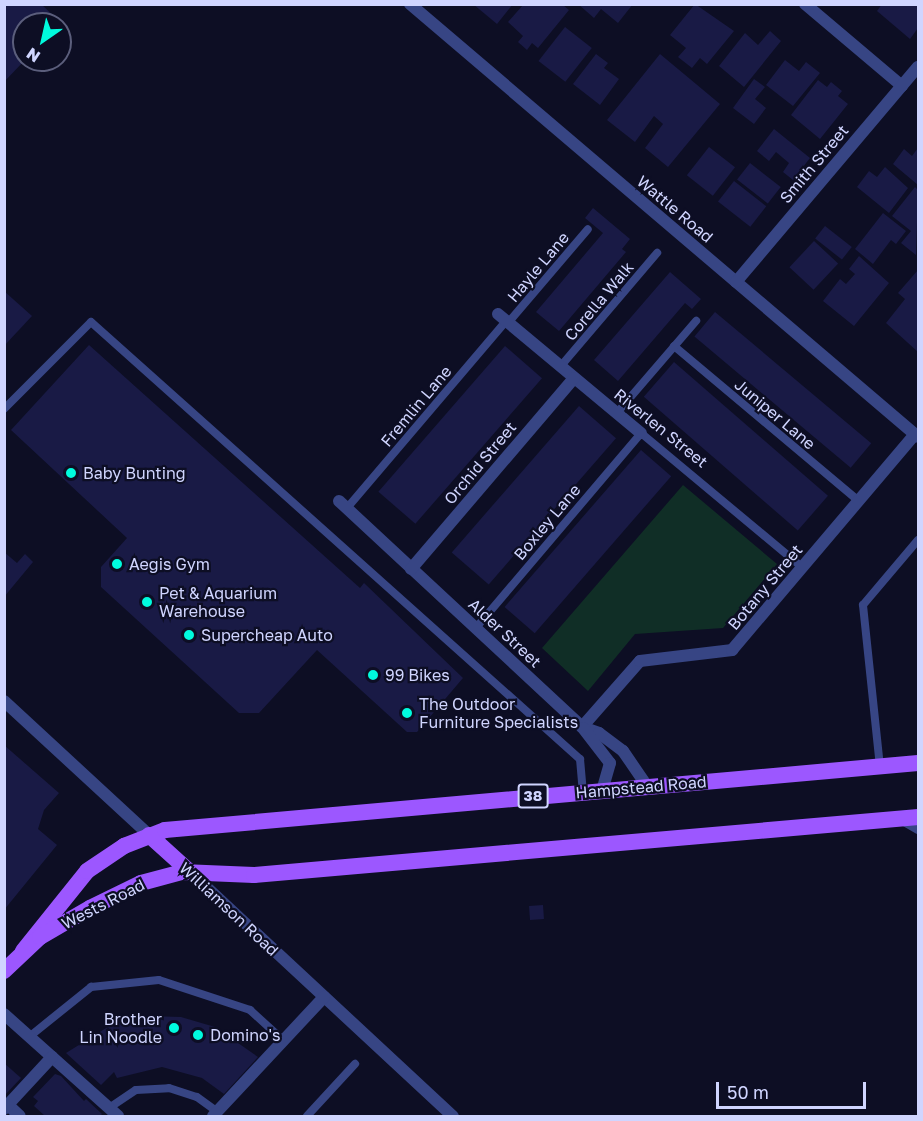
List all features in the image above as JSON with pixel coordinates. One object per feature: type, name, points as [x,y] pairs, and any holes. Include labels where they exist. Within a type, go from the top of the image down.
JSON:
[{"type":"main road","name":"Hampstead Road","points":[[149,835],[184,826],[918,763]]},
{"type":"main road","name":"38","points":[[190,872],[254,875],[918,817]]},
{"type":"main road","name":"Williamson Road","points":[[149,835],[190,872]]},
{"type":"main road","name":"Wests Road","points":[[4,971],[23,951],[81,877],[113,852],[149,835]]},
{"type":"main road","name":"Wests Road","points":[[23,951],[100,902],[154,879],[190,872]]},
{"type":"street","name":"Wattle Road","points":[[410,4],[917,436]]},
{"type":"street","points":[[805,4],[902,86]]},
{"type":"street","name":"Smith Street","points":[[736,282],[918,67]]},
{"type":"street","name":"Riverlen Street","points":[[504,319],[641,433]]},
{"type":"street","name":"Orchid Street","points":[[411,569],[574,378]]},
{"type":"street","name":"Botany Street","points":[[582,727],[640,662],[732,650],[917,436]]},
{"type":"street","name":"Alder Street","points":[[343,505],[582,727],[623,751],[647,786]]},
{"type":"street","name":"Williamson Road","points":[[4,701],[149,835]]},
{"type":"street","points":[[582,727],[610,764],[602,790]]},
{"type":"street","name":"Williamson Road","points":[[190,872],[453,1116]]},
{"type":"street","points":[[215,1114],[324,997]]},
{"type":"street","points":[[4,1014],[113,1112]]},
{"type":"street","points":[[20,1116],[6,1107],[52,1057]]},
{"type":"lane","name":"Hayle Lane","points":[[504,319],[588,229]]},
{"type":"lane","name":"Corella Walk","points":[[560,367],[657,253]]},
{"type":"lane","name":"Fremlin Lane","points":[[343,505],[504,319]]},
{"type":"lane","points":[[616,414],[696,321]]},
{"type":"lane","points":[[4,408],[91,322],[580,759],[583,792]]},
{"type":"lane","name":"Juniper Lane","points":[[675,346],[859,501]]},
{"type":"lane","name":"Riverlen Street","points":[[641,433],[803,568]]},
{"type":"lane","name":"Boxley Lane","points":[[475,628],[641,433]]},
{"type":"lane","points":[[880,767],[863,605],[918,540]]},
{"type":"lane","points":[[900,819],[918,830]]},
{"type":"lane","points":[[30,1037],[91,987],[159,980],[250,1010],[284,1041]]},
{"type":"lane","points":[[307,1116],[354,1064]]},
{"type":"lane","points":[[113,1112],[136,1090],[169,1088],[197,1097],[215,1114]]},
{"type":"green space","points":[[683,485],[777,564],[723,628],[635,634],[588,691],[542,648]]},
{"type":"building","points":[[4,4],[41,4],[49,12],[12,12],[14,72],[4,82]]},
{"type":"building","points":[[473,4],[513,4],[497,24]]},
{"type":"building","points":[[578,4],[633,4],[618,23],[601,9],[594,18]]},
{"type":"building","points":[[695,4],[734,31],[707,64],[700,58],[692,68],[678,57],[686,48],[670,35]]},
{"type":"building","points":[[882,4],[918,4],[918,28],[910,39],[877,11]]},
{"type":"building","points":[[523,5],[563,5],[569,10],[538,48],[532,43],[527,50],[518,42],[523,36],[508,22]]},
{"type":"building","points":[[565,27],[592,48],[565,82],[539,61]]},
{"type":"building","points":[[770,31],[781,41],[744,87],[719,66],[745,33],[758,45]]},
{"type":"building","points":[[596,54],[608,63],[604,68],[619,79],[600,105],[573,84]]},
{"type":"building","points":[[660,54],[720,104],[668,167],[645,148],[663,124],[654,116],[635,142],[607,120]]},
{"type":"building","points":[[785,60],[799,71],[806,62],[820,73],[793,106],[766,85]]},
{"type":"building","points":[[754,79],[765,87],[755,99],[766,108],[754,124],[733,108]]},
{"type":"building","points":[[818,80],[827,87],[831,82],[842,91],[838,96],[848,104],[820,139],[791,115]]},
{"type":"building","points":[[774,129],[810,158],[793,180],[783,172],[789,163],[776,152],[769,161],[757,151]]},
{"type":"building","points":[[709,147],[735,167],[713,196],[687,175]]},
{"type":"building","points":[[918,148],[918,185],[893,164],[904,149],[912,156]]},
{"type":"building","points":[[750,163],[781,187],[768,204],[737,180]]},
{"type":"building","points":[[885,167],[908,188],[889,213],[857,187],[869,171],[877,177]]},
{"type":"building","points":[[734,181],[766,206],[750,227],[718,201]]},
{"type":"building","points":[[915,187],[918,190],[916,255],[901,243],[911,231],[892,216]]},
{"type":"building","points":[[593,208],[630,239],[622,249],[626,252],[559,331],[536,312],[603,233],[585,218]]},
{"type":"building","points":[[883,213],[906,231],[896,244],[891,240],[873,264],[855,249]]},
{"type":"building","points":[[825,226],[852,247],[842,260],[815,239]]},
{"type":"building","points":[[814,241],[838,264],[814,290],[789,267]]},
{"type":"building","points":[[859,256],[889,283],[854,326],[823,301],[840,279],[846,284],[855,274],[849,269]]},
{"type":"building","points":[[918,270],[918,352],[886,323],[905,299],[898,293]]},
{"type":"building","points":[[670,272],[701,299],[692,309],[685,303],[618,381],[594,360]]},
{"type":"building","points":[[4,291],[32,316],[4,346]]},
{"type":"building","points":[[715,312],[871,443],[851,468],[694,337]]},
{"type":"building","points":[[89,345],[360,588],[364,583],[463,678],[417,732],[407,732],[317,650],[259,713],[239,713],[101,587],[101,567],[127,538],[11,430]]},
{"type":"building","points":[[505,346],[542,378],[415,524],[378,492]]},
{"type":"building","points":[[674,362],[828,496],[798,531],[644,397]]},
{"type":"building","points":[[579,406],[616,438],[489,585],[452,552]]},
{"type":"building","points":[[641,450],[671,476],[535,633],[505,607]]},
{"type":"building","points":[[4,552],[17,563],[25,554],[33,562],[4,597]]},
{"type":"building","points":[[4,745],[59,793],[44,810],[38,829],[57,845],[4,910]]},
{"type":"building","points":[[543,905],[544,919],[530,920],[529,906]]},
{"type":"building","points":[[146,1016],[181,1017],[215,1027],[258,1057],[224,1094],[202,1078],[162,1067],[117,1078],[114,1072],[101,1085],[66,1053],[111,1025]]},
{"type":"building","points":[[4,1063],[21,1078],[4,1096]]},
{"type":"building","points":[[55,1074],[61,1076],[84,1101],[86,1099],[102,1114],[100,1116],[45,1116],[34,1106],[38,1101],[33,1097]]},
{"type":"place","name":"Baby Bunting","points":[[71,473]]},
{"type":"place","name":"Aegis Gym","points":[[117,564]]},
{"type":"place","name":"Pet & Aquarium Warehouse","points":[[147,602]]},
{"type":"place","name":"Supercheap Auto","points":[[189,635]]},
{"type":"place","name":"99 Bikes","points":[[373,675]]},
{"type":"place","name":"The Outdoor Furniture Specialists","points":[[407,713]]},
{"type":"place","name":"Brother Lin Noodle","points":[[174,1028]]},
{"type":"place","name":"Domino's","points":[[198,1035]]}]
